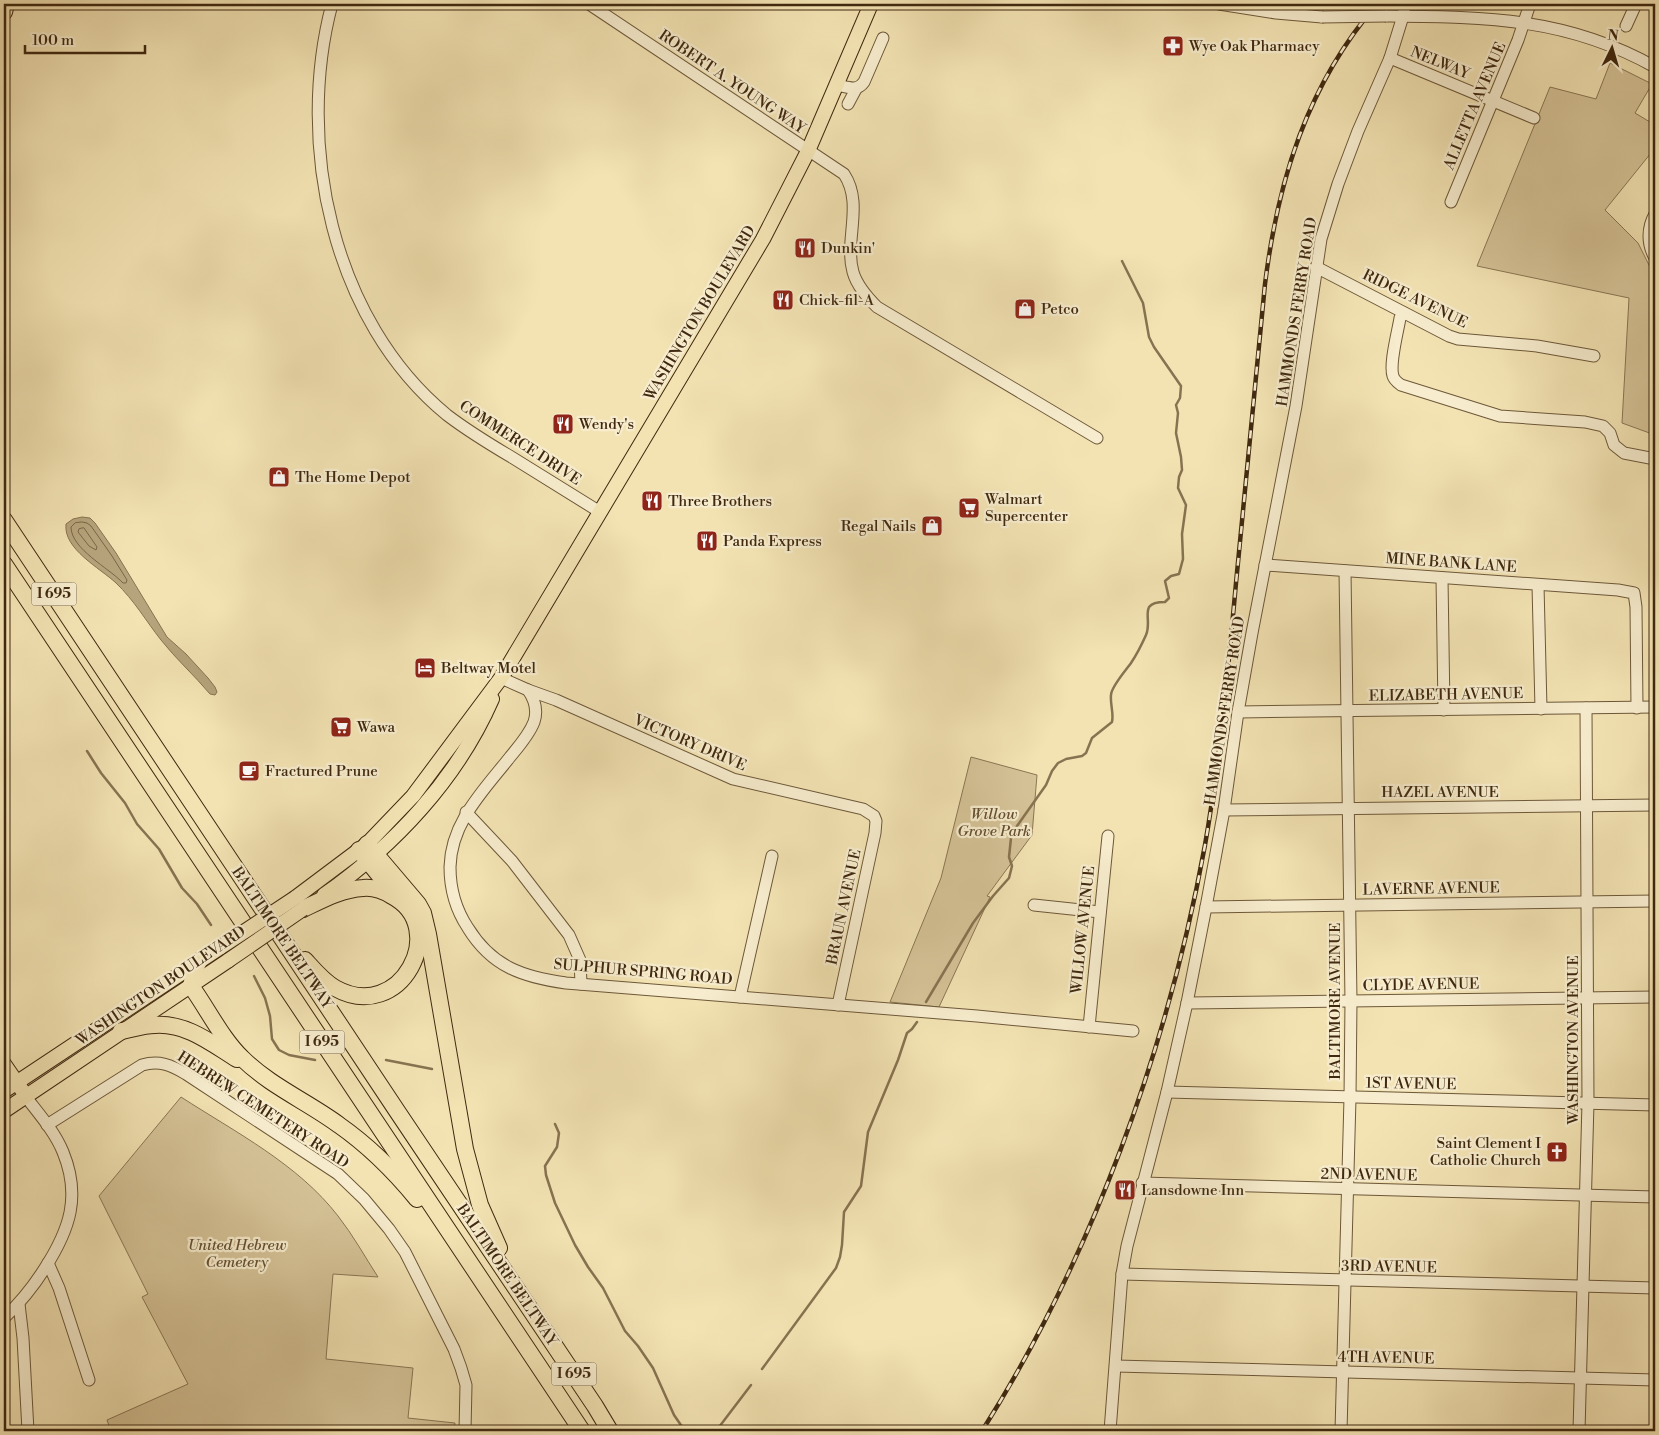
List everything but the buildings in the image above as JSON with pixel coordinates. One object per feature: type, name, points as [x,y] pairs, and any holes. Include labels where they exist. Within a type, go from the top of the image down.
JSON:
[{"type":"highway","points":[[4,12],[6,4]]},
{"type":"highway","name":"BALTIMORE BELTWAY","points":[[5,521],[610,1431]]},
{"type":"highway","name":"BALTIMORE BELTWAY","points":[[4,564],[582,1431]]},
{"type":"highway","points":[[4,583],[62,652]]},
{"type":"highway","points":[[274,927],[324,980],[335,988],[360,996],[384,993],[401,982],[412,967],[418,952],[418,929],[412,916],[367,852]]},
{"type":"highway","points":[[367,852],[408,891],[423,913],[465,1149],[472,1178],[488,1226],[537,1319]]},
{"type":"highway","points":[[299,904],[339,892],[365,888],[387,893],[399,899]]},
{"type":"highway","points":[[199,961],[191,986],[240,1057],[260,1074]]},
{"type":"highway","points":[[121,1031],[153,1025],[168,1025],[196,1034],[340,1125],[388,1166],[477,1272]]},
{"type":"main road","name":"WASHINGTON BOULEVARD","points":[[4,1092],[220,947],[345,880],[367,852],[424,805],[449,774],[474,737],[501,678],[763,239],[808,151],[871,4]]},
{"type":"main road","name":"WASHINGTON BOULEVARD","points":[[4,1111],[229,960],[299,904]]},
{"type":"main road","points":[[4,1064],[26,1097]]},
{"type":"street","name":"COMMERCE DRIVE","points":[[332,4],[320,70],[319,152],[330,213],[339,248],[350,277],[380,339],[410,379],[447,415],[474,435],[600,512]]},
{"type":"street","name":"ROBERT A. YOUNG WAY","points":[[588,4],[840,171],[850,182],[853,195],[851,261],[853,273],[859,285],[876,308],[1097,438]]},
{"type":"street","points":[[1219,4],[1276,13],[1322,17],[1489,18],[1524,22],[1590,38],[1615,47],[1655,67]]},
{"type":"street","name":"HAMMONDS FERRY ROAD","points":[[1110,1431],[1122,1274],[1142,1183],[1167,1092],[1206,906],[1224,810],[1238,712],[1264,565],[1296,406],[1316,267],[1326,221],[1338,184],[1358,131],[1390,58],[1405,4]]},
{"type":"street","name":"ALLETTA AVENUE","points":[[1451,202],[1494,101],[1530,4]]},
{"type":"street","points":[[1626,26],[1636,4]]},
{"type":"street","points":[[848,104],[856,89],[861,87],[864,82],[883,38]]},
{"type":"street","name":"NELWAY","points":[[1390,58],[1534,118]]},
{"type":"street","points":[[837,85],[856,89]]},
{"type":"street","points":[[1655,214],[1648,236],[1655,258]]},
{"type":"street","name":"RIDGE AVENUE","points":[[1316,267],[1458,339],[1538,346],[1594,356]]},
{"type":"street","points":[[1404,313],[1400,318],[1392,366],[1395,381],[1500,416],[1585,422],[1603,426],[1610,433],[1614,445],[1624,453],[1655,459]]},
{"type":"street","name":"MINE BANK LANE","points":[[1264,565],[1618,590],[1634,593],[1636,607],[1637,708]]},
{"type":"street","name":"BALTIMORE AVENUE","points":[[1341,1431],[1351,1001],[1345,571]]},
{"type":"street","points":[[1442,578],[1444,710]]},
{"type":"street","points":[[1538,585],[1541,709]]},
{"type":"street","points":[[501,678],[528,690]]},
{"type":"street","name":"SULPHUR SPRING ROAD","points":[[528,690],[535,700],[536,713],[534,721],[528,733],[466,812],[453,844],[450,873],[456,904],[462,920],[474,938],[495,960],[509,968],[541,979],[581,984],[977,1016],[1133,1031]]},
{"type":"street","name":"VICTORY DRIVE","points":[[528,690],[556,700],[733,779],[862,809],[874,816]]},
{"type":"street","name":"ELIZABETH AVENUE","points":[[1238,712],[1655,707]]},
{"type":"street","name":"WASHINGTON AVENUE","points":[[1579,1431],[1588,1103],[1586,708]]},
{"type":"street","name":"HAZEL AVENUE","points":[[1224,810],[1348,807],[1655,805]]},
{"type":"street","points":[[466,812],[512,861],[569,935],[580,960],[581,984]]},
{"type":"street","name":"BRAUN AVENUE","points":[[838,1005],[875,833],[876,822],[874,816]]},
{"type":"street","name":"WILLOW AVENUE","points":[[1089,1027],[1108,836]]},
{"type":"street","points":[[740,997],[772,856]]},
{"type":"street","name":"LAVERNE AVENUE","points":[[1206,906],[1655,901]]},
{"type":"street","points":[[1034,905],[1100,912]]},
{"type":"street","name":"CLYDE AVENUE","points":[[1187,1003],[1655,997]]},
{"type":"street","name":"HEBREW CEMETERY ROAD","points":[[47,1125],[142,1065],[157,1062],[181,1071],[331,1170],[351,1186],[377,1213],[410,1261],[454,1348],[461,1368],[466,1386],[465,1431]]},
{"type":"street","name":"1ST AVENUE","points":[[1167,1092],[1655,1105]]},
{"type":"street","points":[[4,1318],[19,1304],[48,1263],[65,1234],[71,1209],[70,1177],[62,1150],[47,1125],[26,1097]]},
{"type":"street","name":"2ND AVENUE","points":[[1142,1183],[1655,1197]]},
{"type":"street","points":[[48,1263],[59,1288],[89,1380]]},
{"type":"street","name":"3RD AVENUE","points":[[1122,1274],[1655,1288]]},
{"type":"street","points":[[19,1304],[24,1338],[28,1431]]},
{"type":"street","name":"4TH AVENUE","points":[[1116,1366],[1655,1380]]},
{"type":"green space","points":[[1610,63],[1652,84],[1635,113],[1655,125],[1655,148],[1605,210],[1638,243],[1655,275],[1655,435],[1622,423],[1629,298],[1477,266],[1550,87],[1596,99]]},
{"type":"green space","name":"Willow Grove Park","points":[[971,757],[1037,775],[1032,835],[987,896],[990,897],[939,1007],[890,1002],[941,878]]},
{"type":"green space","name":"United Hebrew Cemetery","points":[[181,1097],[265,1150],[304,1180],[338,1216],[378,1277],[333,1274],[326,1359],[413,1368],[408,1418],[455,1423],[454,1431],[111,1431],[107,1420],[188,1384],[142,1297],[148,1294],[99,1196]]},
{"type":"water","points":[[90,518],[95,523],[116,553],[167,637],[208,678],[215,687],[217,692],[215,695],[210,694],[167,647],[134,603],[116,583],[76,550],[70,542],[66,524],[73,519]]},
{"type":"waterway","points":[[926,1002],[973,923],[1009,878],[1012,866],[1009,857],[1011,838],[1017,826],[1046,785],[1052,771],[1058,763],[1086,753],[1092,738],[1112,722],[1112,692],[1116,683],[1133,660],[1146,635],[1149,608],[1151,605],[1165,602],[1169,598],[1165,581],[1171,576],[1179,574],[1183,559],[1182,534],[1186,505],[1178,488],[1182,470],[1176,433],[1178,413],[1176,405],[1180,398],[1181,386],[1149,337],[1143,303],[1122,261]]},
{"type":"waterway","points":[[87,751],[101,773],[125,803],[137,824],[159,849],[182,888],[197,904],[211,925]]},
{"type":"waterway","points":[[254,976],[265,998],[270,1016],[272,1039],[279,1050],[289,1055],[315,1060]]},
{"type":"waterway","points":[[762,1369],[836,1268],[842,1245],[844,1212],[861,1186],[868,1132],[898,1060],[907,1033],[917,1022]]},
{"type":"waterway","points":[[386,1060],[432,1069]]},
{"type":"waterway","points":[[555,1124],[559,1133],[557,1147],[545,1166],[555,1203],[575,1245],[603,1288],[625,1331],[653,1368],[674,1415],[685,1431]]},
{"type":"waterway","points":[[716,1431],[751,1385]]},
{"type":"railway","points":[[982,1431],[1022,1364],[1058,1295],[1091,1223],[1121,1149],[1147,1074],[1170,998],[1205,845],[1215,780],[1227,682],[1265,284],[1278,208],[1300,135],[1314,101],[1332,67],[1353,35],[1377,4]]},
{"type":"place","name":"Wye Oak Pharmacy","points":[[1173,46]]},
{"type":"place","name":"Dunkin'","points":[[805,248]]},
{"type":"place","name":"Chick-fil-A","points":[[783,300]]},
{"type":"place","name":"Petco","points":[[1025,309]]},
{"type":"place","name":"Wendy's","points":[[563,424]]},
{"type":"place","name":"The Home Depot","points":[[279,477]]},
{"type":"place","name":"Three Brothers","points":[[652,501]]},
{"type":"place","name":"Walmart Supercenter","points":[[969,508]]},
{"type":"place","name":"Regal Nails","points":[[932,526]]},
{"type":"place","name":"Panda Express","points":[[707,541]]},
{"type":"place","name":"Beltway Motel","points":[[425,668]]},
{"type":"place","name":"Wawa","points":[[341,727]]},
{"type":"place","name":"Fractured Prune","points":[[249,771]]},
{"type":"place","name":"Saint Clement I Catholic Church","points":[[1557,1152]]},
{"type":"place","name":"Lansdowne Inn","points":[[1125,1190]]}]
